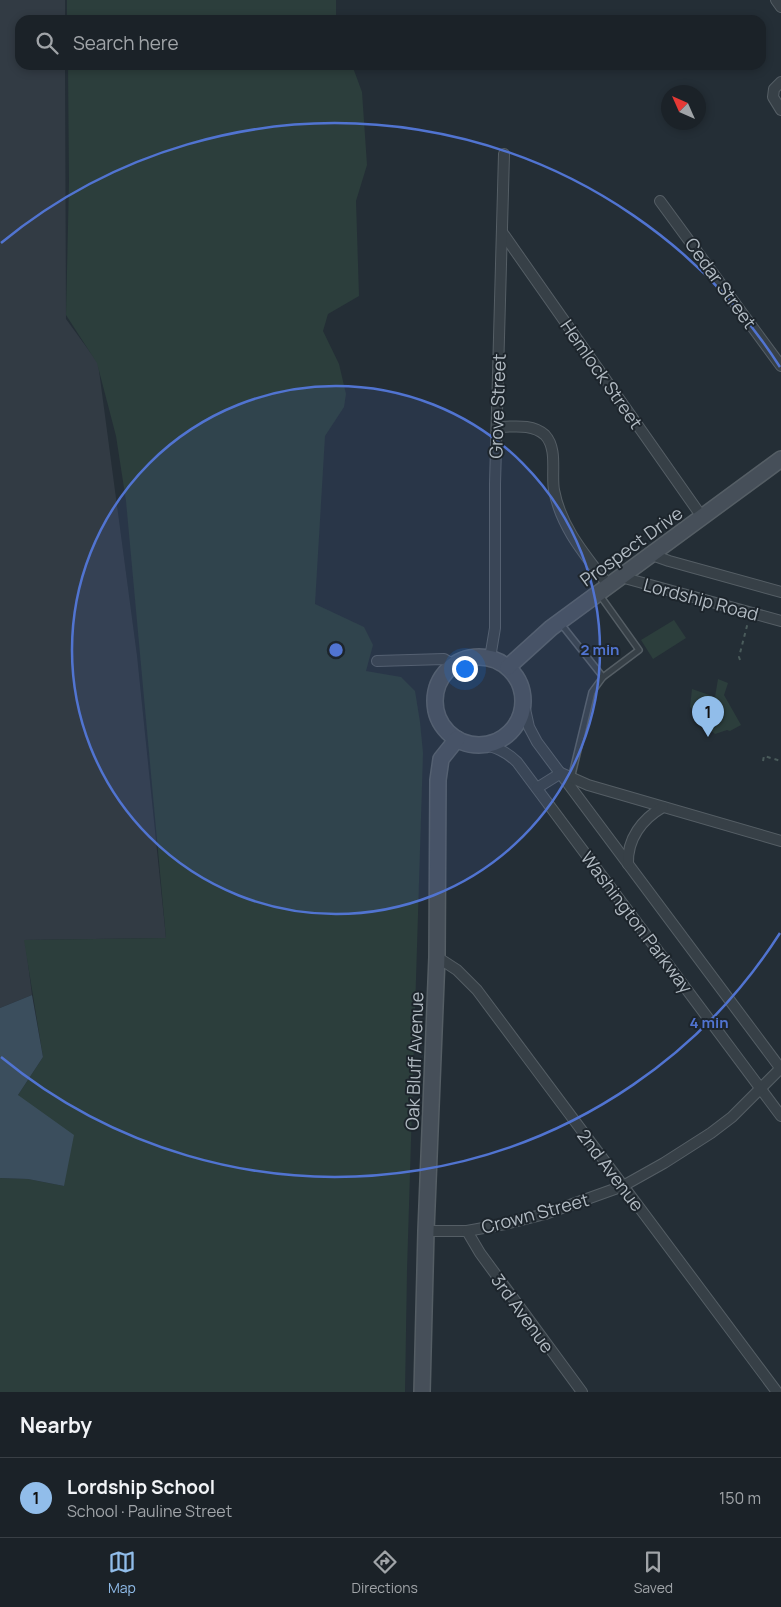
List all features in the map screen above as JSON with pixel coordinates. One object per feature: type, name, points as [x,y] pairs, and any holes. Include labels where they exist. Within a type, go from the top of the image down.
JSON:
[{"type":"main road","name":"Prospect Drive","points":[[508,667],[559,622],[781,459]]},
{"type":"main road","points":[[490,658],[508,667],[516,676],[523,700],[520,716],[511,731],[497,741],[480,744],[469,743],[458,739],[440,721],[436,703],[439,684],[445,673],[465,659],[490,658]]},
{"type":"main road","name":"Oak Bluff Avenue","points":[[422,1392],[426,1231],[437,957],[438,780],[441,759],[458,739]]},
{"type":"street","points":[[776,0],[781,7]]},
{"type":"street","points":[[781,82],[774,89],[773,98],[781,110]]},
{"type":"street","name":"Grove Street","points":[[490,658],[495,628],[497,427],[504,154]]},
{"type":"street","name":"Cedar Street","points":[[660,200],[781,366]]},
{"type":"street","name":"Hemlock Street","points":[[502,232],[702,516]]},
{"type":"street","points":[[497,427],[528,427],[543,433],[547,438],[552,453],[554,490],[563,520],[578,546],[609,585]]},
{"type":"street","name":"Lordship Road","points":[[652,555],[781,592]]},
{"type":"street","name":"Lordship Road","points":[[609,585],[751,613],[781,621]]},
{"type":"street","points":[[377,661],[444,659],[454,665]]},
{"type":"street","points":[[523,700],[529,727],[537,742],[561,773],[570,781],[781,841]]},
{"type":"street","name":"Washington Parkway","points":[[480,744],[494,747],[508,754],[517,762],[781,1116]]},
{"type":"street","points":[[537,788],[561,773]]},
{"type":"street","name":"Washington Parkway","points":[[570,781],[628,864],[781,1069]]},
{"type":"street","points":[[628,864],[628,853],[635,834],[652,813],[663,806]]},
{"type":"street","name":"2nd Avenue","points":[[437,957],[457,970],[477,990],[777,1392]]},
{"type":"street","name":"Crown Street","points":[[426,1231],[467,1231],[545,1214],[583,1202],[623,1186],[711,1133],[732,1117],[781,1069]]},
{"type":"street","name":"3rd Avenue","points":[[467,1231],[485,1260],[582,1392]]},
{"type":"lane","points":[[570,781],[592,692],[603,677],[639,650],[609,585]]},
{"type":"lane","points":[[559,622],[603,677]]},
{"type":"path","points":[[740,660],[739,657],[751,613]]},
{"type":"path","points":[[763,762],[764,756],[781,761]]},
{"type":"shaded area","points":[[0,0],[65,0],[65,15],[15,15],[15,70],[65,70],[66,319],[98,363],[137,656],[166,938],[25,940],[32,995],[0,1008]]},
{"type":"shaded area","points":[[67,0],[336,0],[336,15],[67,15]]},
{"type":"shaded area","points":[[68,70],[354,70],[362,92],[367,165],[356,201],[359,296],[328,314],[323,331],[339,364],[346,394],[344,407],[325,436],[315,604],[364,627],[373,645],[366,671],[401,677],[415,691],[420,722],[423,753],[405,1392],[0,1392],[0,1178],[28,1179],[64,1186],[18,1095],[43,1057],[24,940],[166,938],[126,501],[116,436],[97,363],[66,315],[69,182]]},
{"type":"shaded area","points":[[674,620],[686,638],[653,659],[641,640]]},
{"type":"shaded area","points":[[718,679],[728,683],[724,695],[741,725],[730,731],[727,730],[715,734],[690,707],[692,689],[715,697]]},
{"type":"water","points":[[32,995],[43,1057],[18,1095],[74,1135],[64,1186],[28,1179],[0,1178],[0,1008]]},
{"type":"place","name":"Lordship School","points":[[708,737]]}]
